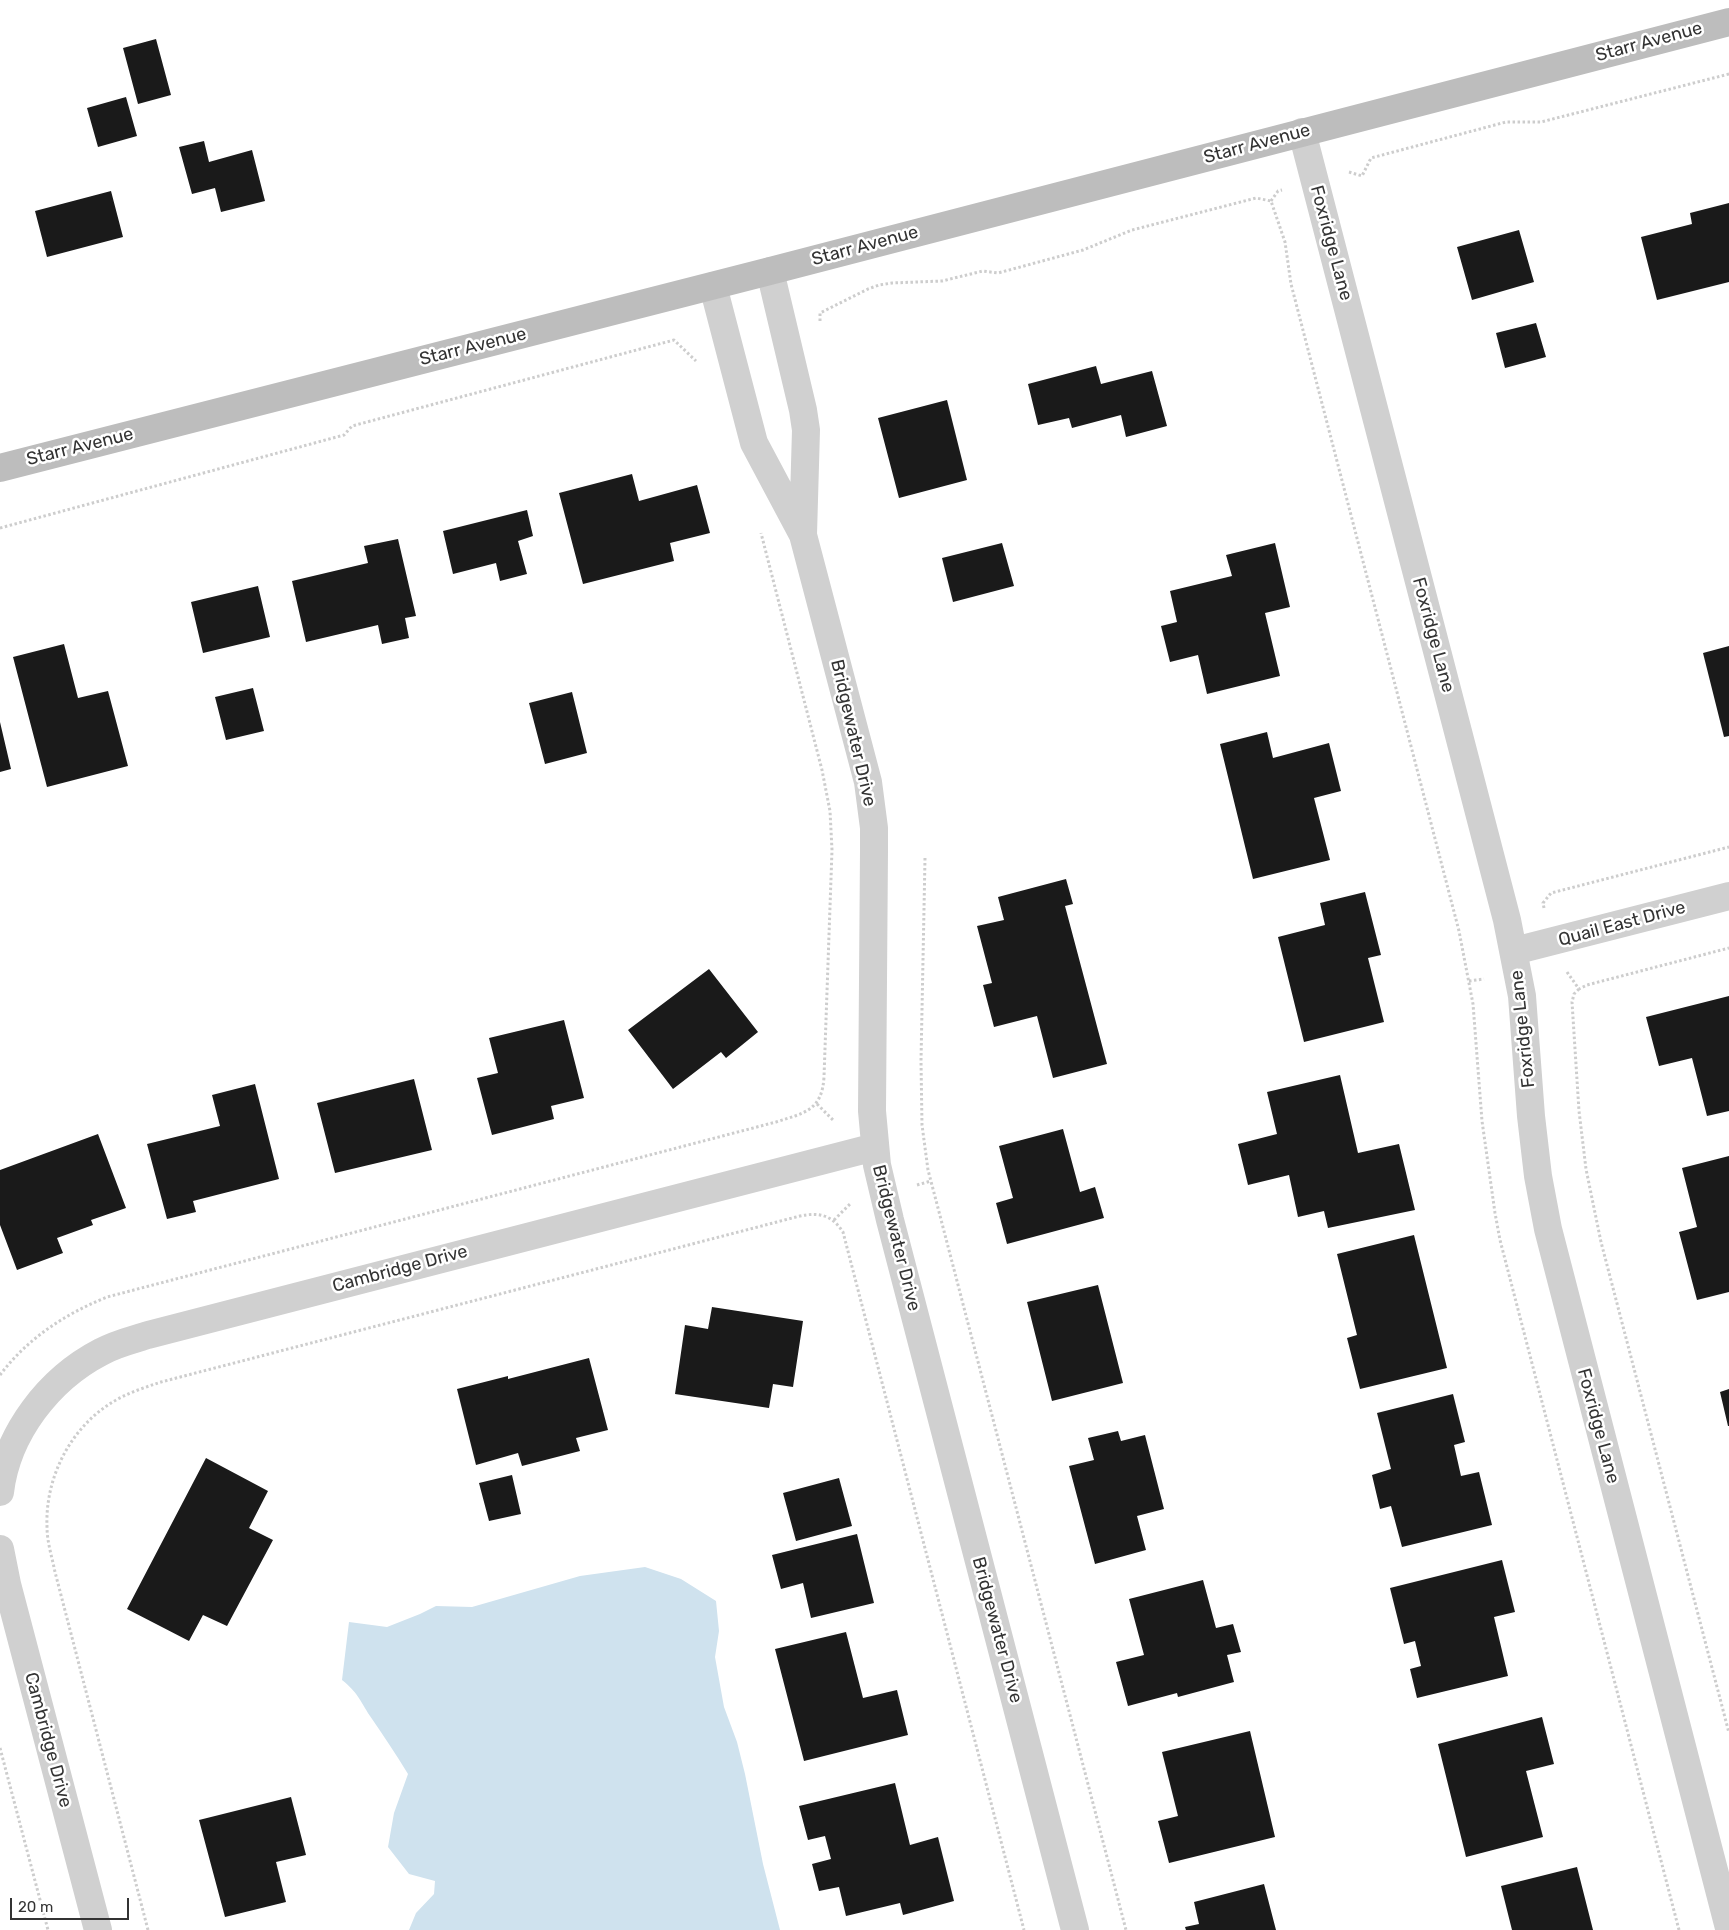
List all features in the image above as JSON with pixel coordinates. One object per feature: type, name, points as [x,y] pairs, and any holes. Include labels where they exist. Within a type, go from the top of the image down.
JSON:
[{"type":"street","name":"Starr Avenue","points":[[0,468],[713,286],[1729,22]]},
{"type":"street","name":"Foxridge Lane","points":[[1302,132],[1514,951],[1525,1027],[1531,1116],[1538,1176],[1548,1229],[1729,1928]]},
{"type":"street","name":"Bridgewater Drive","points":[[770,271],[806,430],[803,535]]},
{"type":"street","name":"Bridgewater Drive","points":[[713,286],[754,443],[803,535],[863,760],[872,806],[874,850],[872,1111],[875,1147],[890,1220],[1075,1930]]},
{"type":"street","name":"Quail East Drive","points":[[1514,951],[1729,896]]},
{"type":"street","name":"Cambridge Drive","points":[[0,1492],[6,1464],[21,1430],[45,1395],[80,1364],[102,1351],[148,1335],[875,1147]]},
{"type":"street","name":"Cambridge Drive","points":[[0,1549],[98,1930]]},
{"type":"path","points":[[1271,201],[1278,191],[1351,172],[1362,176],[1371,158],[1506,122],[1541,122],[1729,74]]},
{"type":"path","points":[[787,342],[819,335],[820,313],[868,288],[892,283],[942,281],[983,272],[998,273],[1083,250],[1132,230],[1256,198],[1271,201]]},
{"type":"path","points":[[1271,201],[1285,242],[1291,284],[1459,931],[1473,1004],[1482,1121],[1500,1240],[1679,1930]]},
{"type":"path","points":[[0,528],[344,435],[352,426],[674,340],[701,366],[710,360],[731,355]]},
{"type":"path","points":[[0,1375],[29,1344],[52,1325],[80,1308],[107,1297],[776,1122],[809,1111],[817,1104],[823,1088],[832,850],[830,811],[822,770],[758,526]]},
{"type":"path","points":[[925,858],[921,1071],[922,1125],[927,1163],[1126,1930]]},
{"type":"path","points":[[1587,985],[1729,948]]},
{"type":"path","points":[[1579,988],[1574,994],[1572,1002],[1577,1080],[1586,1169],[1593,1203],[1729,1733]]},
{"type":"path","points":[[148,1930],[55,1572],[48,1537],[47,1510],[52,1480],[64,1453],[82,1428],[108,1405],[124,1396],[161,1382],[791,1219],[818,1214],[834,1220],[843,1232],[1024,1930]]},
{"type":"path","points":[[0,1748],[48,1930]]},
{"type":"water","points":[[645,1567],[681,1579],[716,1601],[719,1631],[715,1657],[724,1707],[737,1742],[763,1864],[780,1930],[409,1930],[416,1913],[434,1894],[435,1881],[409,1874],[388,1847],[394,1813],[408,1774],[358,1696],[342,1680],[349,1622],[387,1627],[436,1606],[472,1607],[580,1576]]},
{"type":"building","points":[[156,39],[171,95],[138,104],[123,48]]},
{"type":"building","points":[[126,97],[137,136],[98,147],[87,108]]},
{"type":"building","points":[[204,141],[209,162],[252,150],[265,201],[221,212],[215,188],[192,194],[179,147]]},
{"type":"building","points":[[111,191],[123,237],[47,257],[35,211]]},
{"type":"building","points":[[1729,203],[1729,282],[1657,300],[1641,237],[1692,224],[1690,213]]},
{"type":"building","points":[[1519,230],[1534,282],[1472,300],[1457,247]]},
{"type":"building","points":[[1536,323],[1546,357],[1505,368],[1496,333]]},
{"type":"building","points":[[1096,366],[1101,384],[1152,371],[1167,426],[1126,437],[1121,415],[1072,428],[1069,418],[1038,425],[1028,384]]},
{"type":"building","points":[[947,400],[967,480],[899,498],[878,418]]},
{"type":"building","points":[[632,474],[639,501],[697,485],[710,533],[670,543],[674,561],[583,584],[559,493]]},
{"type":"building","points":[[527,510],[533,536],[518,541],[527,574],[500,581],[496,563],[453,574],[443,531]]},
{"type":"building","points":[[398,539],[416,616],[405,618],[409,638],[382,644],[378,625],[306,642],[292,581],[368,563],[364,546]]},
{"type":"building","points":[[1002,543],[1014,586],[953,602],[942,558]]},
{"type":"building","points":[[1275,543],[1290,607],[1265,613],[1280,676],[1207,694],[1198,655],[1170,662],[1161,626],[1177,622],[1170,591],[1232,576],[1226,555]]},
{"type":"building","points":[[258,586],[270,637],[203,653],[191,602]]},
{"type":"building","points":[[64,644],[78,698],[108,691],[128,766],[47,787],[13,657]]},
{"type":"building","points":[[1729,646],[1729,736],[1724,737],[1703,653]]},
{"type":"building","points":[[253,688],[264,731],[226,740],[215,697]]},
{"type":"building","points":[[572,692],[587,753],[545,764],[529,703]]},
{"type":"building","points":[[0,722],[11,769],[0,772]]},
{"type":"building","points":[[1267,732],[1273,758],[1329,743],[1341,791],[1314,798],[1330,860],[1253,879],[1220,744]]},
{"type":"building","points":[[1066,879],[1073,904],[1065,906],[1107,1064],[1053,1078],[1037,1016],[994,1027],[983,985],[992,983],[977,926],[1004,920],[998,897]]},
{"type":"building","points":[[1365,892],[1381,955],[1368,958],[1384,1022],[1304,1042],[1278,937],[1325,925],[1320,903]]},
{"type":"building","points":[[709,969],[758,1032],[726,1058],[721,1052],[673,1089],[628,1030]]},
{"type":"building","points":[[1729,996],[1729,1111],[1707,1116],[1692,1058],[1659,1066],[1646,1017]]},
{"type":"building","points":[[564,1020],[584,1098],[551,1106],[554,1119],[492,1135],[477,1078],[498,1073],[489,1038]]},
{"type":"building","points":[[1340,1075],[1358,1153],[1399,1144],[1415,1210],[1328,1228],[1324,1211],[1298,1217],[1289,1175],[1248,1185],[1238,1144],[1277,1134],[1267,1092]]},
{"type":"building","points":[[414,1079],[432,1150],[335,1173],[317,1103]]},
{"type":"building","points":[[255,1084],[279,1179],[193,1201],[196,1212],[167,1219],[147,1144],[220,1126],[212,1095]]},
{"type":"building","points":[[1063,1129],[1080,1192],[1095,1187],[1104,1218],[1007,1244],[996,1203],[1013,1198],[999,1146]]},
{"type":"building","points":[[98,1134],[126,1208],[91,1220],[93,1225],[57,1238],[63,1253],[17,1270],[0,1225],[0,1170]]},
{"type":"building","points":[[1729,1156],[1729,1292],[1697,1300],[1679,1232],[1697,1227],[1682,1168]]},
{"type":"building","points":[[1414,1235],[1447,1368],[1360,1389],[1347,1338],[1357,1335],[1337,1254]]},
{"type":"building","points":[[1098,1285],[1123,1383],[1052,1401],[1027,1302]]},
{"type":"building","points":[[712,1307],[803,1321],[793,1387],[773,1384],[769,1408],[675,1394],[685,1325],[708,1329]]},
{"type":"building","points":[[589,1358],[608,1430],[576,1438],[580,1451],[522,1466],[518,1453],[476,1465],[457,1389],[508,1376],[508,1379]]},
{"type":"building","points":[[1729,1389],[1729,1426],[1728,1426],[1720,1392]]},
{"type":"building","points":[[1453,1394],[1465,1442],[1454,1445],[1461,1476],[1479,1472],[1492,1525],[1402,1547],[1391,1506],[1380,1509],[1372,1475],[1391,1469],[1377,1413]]},
{"type":"building","points":[[1118,1431],[1121,1441],[1145,1435],[1164,1509],[1137,1516],[1146,1550],[1095,1564],[1069,1466],[1094,1460],[1088,1438]]},
{"type":"building","points":[[206,1458],[268,1491],[249,1528],[273,1540],[227,1626],[203,1615],[189,1641],[127,1609]]},
{"type":"building","points":[[512,1475],[521,1514],[489,1521],[479,1483]]},
{"type":"building","points":[[839,1478],[852,1526],[796,1541],[783,1493]]},
{"type":"building","points":[[857,1534],[874,1603],[811,1618],[803,1583],[781,1589],[772,1555]]},
{"type":"building","points":[[1502,1560],[1515,1612],[1494,1617],[1508,1676],[1417,1698],[1410,1669],[1421,1666],[1415,1641],[1404,1644],[1390,1588]]},
{"type":"building","points":[[1203,1580],[1216,1628],[1233,1624],[1241,1652],[1227,1655],[1234,1682],[1178,1697],[1177,1693],[1128,1706],[1116,1662],[1144,1655],[1129,1599]]},
{"type":"building","points":[[846,1632],[863,1698],[897,1690],[908,1735],[804,1761],[775,1649]]},
{"type":"building","points":[[1542,1717],[1554,1764],[1526,1771],[1543,1837],[1466,1857],[1438,1744]]},
{"type":"building","points":[[1250,1731],[1275,1837],[1169,1863],[1158,1821],[1178,1816],[1162,1752]]},
{"type":"building","points":[[895,1783],[910,1845],[938,1837],[954,1901],[903,1915],[900,1903],[846,1916],[839,1887],[819,1891],[812,1864],[831,1859],[825,1836],[808,1840],[799,1806]]},
{"type":"building","points":[[291,1797],[306,1855],[276,1862],[286,1902],[225,1917],[199,1820]]},
{"type":"building","points":[[1577,1867],[1593,1930],[1512,1930],[1501,1886]]},
{"type":"building","points":[[1264,1884],[1276,1930],[1186,1930],[1185,1927],[1199,1924],[1194,1902]]}]
